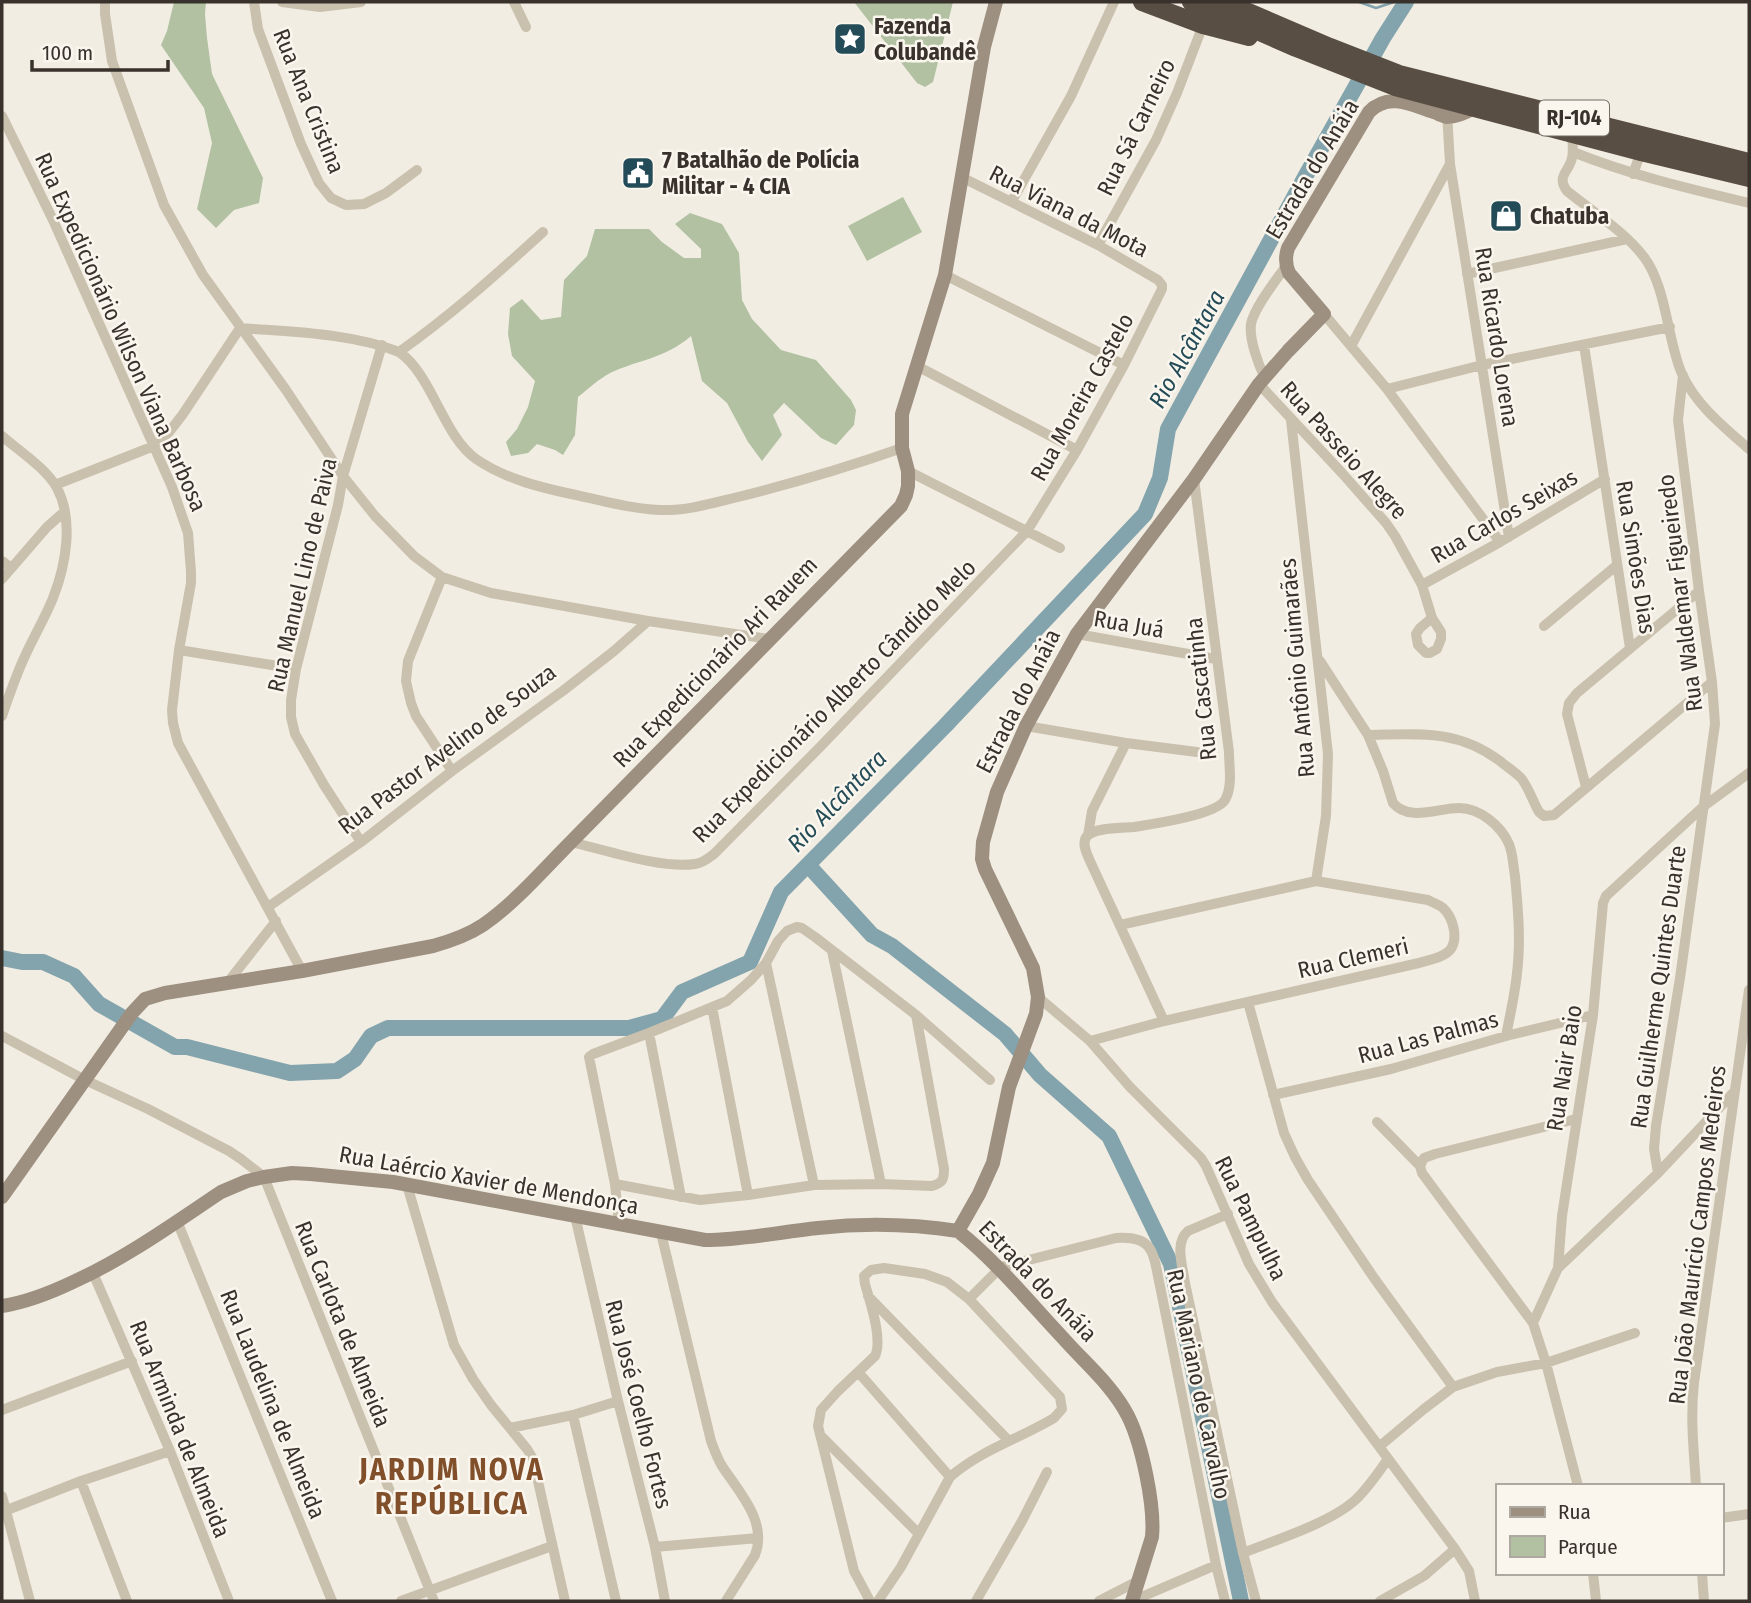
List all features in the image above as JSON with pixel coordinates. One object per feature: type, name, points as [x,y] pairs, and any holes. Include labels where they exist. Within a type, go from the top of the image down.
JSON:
[{"type":"highway","points":[[1142,2],[1203,25],[1296,48]]},
{"type":"highway","name":"RJ-104","points":[[1191,2],[1296,48],[1335,54]]},
{"type":"highway","name":"RJ-104","points":[[1225,2],[1335,54],[1393,87],[1447,109],[1474,108],[1749,178]]},
{"type":"highway","points":[[1256,2],[1308,31],[1335,54]]},
{"type":"highway","name":"RJ-104","points":[[1393,87],[1749,162]]},
{"type":"street","points":[[105,2],[112,61],[164,205],[203,275],[286,390],[343,476],[375,516],[414,556],[442,577],[491,593],[769,639]]},
{"type":"street","name":"Rua Ana Cristina","points":[[254,2],[258,29],[292,119],[318,183],[331,198],[346,205],[364,204],[386,193],[417,170]]},
{"type":"street","points":[[282,2],[320,8],[361,2]]},
{"type":"street","points":[[514,2],[526,27]]},
{"type":"street","name":"Rua Expedicionário Ari Rauem","points":[[85,1080],[132,1013],[145,999],[433,946],[482,925],[571,842],[901,506],[908,486],[908,471],[902,448],[902,414],[945,275],[984,47],[996,2]]},
{"type":"street","points":[[1012,201],[1071,96],[1114,2]]},
{"type":"street","name":"Rua Sá Carneiro","points":[[1098,245],[1156,140],[1203,25]]},
{"type":"street","name":"Estrada do Anáia","points":[[1132,1601],[1153,1526],[1140,1451],[1128,1416],[1108,1387],[998,1268],[958,1231],[993,1163],[1009,1087],[1036,1014],[1038,997],[1033,968],[985,869],[982,859],[983,842],[997,792],[1026,726],[1077,634],[1194,479],[1262,381],[1324,314],[1289,273],[1285,256],[1365,118],[1393,87]]},
{"type":"street","name":"Rua Ricardo Lorena","points":[[1447,109],[1450,164],[1482,365],[1504,540]]},
{"type":"street","name":"Rua Expedicionário Wilson Viana Barbosa","points":[[2,116],[154,446],[188,533],[191,583],[172,710],[178,743],[302,971]]},
{"type":"street","points":[[1572,133],[1573,152],[1562,178],[1563,185],[1627,239],[1645,258],[1654,275],[1683,375],[1710,414],[1749,449]]},
{"type":"street","points":[[1573,152],[1633,174],[1749,203]]},
{"type":"street","points":[[1633,174],[1641,152]]},
{"type":"street","points":[[1351,346],[1450,164]]},
{"type":"street","name":"Rua Viana da Mota","points":[[961,177],[1098,245],[1158,280]]},
{"type":"street","points":[[399,352],[447,316],[543,232]]},
{"type":"street","points":[[1467,274],[1627,239]]},
{"type":"street","points":[[1262,381],[1251,324],[1258,308],[1286,265]]},
{"type":"street","points":[[945,275],[1124,365]]},
{"type":"street","name":"Rua Moreira Castelo","points":[[1027,531],[1077,450],[1124,365],[1162,289],[1158,280]]},
{"type":"street","points":[[1324,314],[1387,389],[1504,540]]},
{"type":"street","points":[[1387,389],[1482,365],[1670,327]]},
{"type":"street","points":[[240,328],[358,340],[399,352],[413,364],[457,437],[475,458],[514,478],[548,489],[616,503],[658,510],[696,507],[838,470],[902,448]]},
{"type":"street","points":[[55,485],[154,446],[183,414],[240,328]]},
{"type":"street","name":"Rua Manuel Lino de Paiva","points":[[361,842],[295,734],[291,700],[296,669],[343,476],[382,345]]},
{"type":"street","name":"Rua Simões Dias","points":[[1584,345],[1630,648],[1569,703],[1567,710],[1586,787]]},
{"type":"street","points":[[916,366],[1077,450]]},
{"type":"street","name":"Rua Waldemar Figueiredo","points":[[1683,375],[1678,421],[1712,682],[1715,724],[1704,806]]},
{"type":"street","name":"Rua Passeio Alegre","points":[[1262,381],[1291,420],[1386,523],[1422,585],[1432,618]]},
{"type":"street","name":"Rua Antônio Guimarães","points":[[1291,420],[1328,754],[1326,816],[1315,881]]},
{"type":"street","points":[[2,436],[55,485],[61,496],[67,533],[54,596],[26,654],[2,716]]},
{"type":"street","points":[[908,471],[1060,548]]},
{"type":"street","name":"Rua Cascatinha","points":[[1088,835],[1098,830],[1137,826],[1205,813],[1221,806],[1230,786],[1229,752],[1194,479]]},
{"type":"street","name":"Rua Carlos Seixas","points":[[1422,585],[1605,480]]},
{"type":"street","points":[[2,579],[47,527],[64,512]]},
{"type":"street","name":"Rua Expedicionário Alberto Cândido Melo","points":[[571,842],[634,858],[673,864],[694,864],[709,858],[822,745],[1027,531]]},
{"type":"street","points":[[2,561],[10,568]]},
{"type":"street","points":[[1544,626],[1617,565]]},
{"type":"street","points":[[442,577],[408,661],[406,681],[416,716],[452,771]]},
{"type":"street","points":[[1630,648],[1699,591]]},
{"type":"street","name":"Rua Pastor Avelino de Souza","points":[[268,907],[361,842],[452,771],[564,690],[648,621]]},
{"type":"street","name":"Rua Juá","points":[[1077,634],[1216,659]]},
{"type":"street","points":[[179,650],[296,669]]},
{"type":"street","points":[[1318,658],[1368,735],[1395,807],[1414,813],[1458,807],[1475,811],[1492,822],[1506,838],[1516,889],[1519,942],[1517,973],[1506,1036]]},
{"type":"street","points":[[1368,735],[1428,735],[1453,737],[1468,742],[1494,757],[1523,780],[1539,812],[1544,816],[1554,815],[1712,682]]},
{"type":"street","points":[[1026,726],[1197,752]]},
{"type":"street","points":[[1126,743],[1092,810],[1085,839],[1087,854],[1164,1021]]},
{"type":"street","name":"Rua Nair Baio","points":[[1558,1268],[1562,1216],[1593,1015],[1603,903],[1610,891],[1704,806],[1749,773]]},
{"type":"street","name":"Rua Guilherme Quintes Duarte","points":[[1658,1173],[1654,1149],[1656,1126],[1704,806]]},
{"type":"street","points":[[1120,925],[1315,881]]},
{"type":"street","name":"Rua Clemeri","points":[[1090,1041],[1164,1021],[1419,963],[1450,950],[1454,941],[1454,929],[1443,908],[1429,900],[1315,881]]},
{"type":"street","points":[[228,982],[276,922]]},
{"type":"street","points":[[619,1224],[615,1184],[589,1057],[727,1001],[766,963],[782,936],[797,927],[815,937],[916,1015],[990,1080]]},
{"type":"street","points":[[832,951],[881,1184]]},
{"type":"street","points":[[766,963],[814,1185]]},
{"type":"street","name":"Rua João Maurício Campos Medeiros","points":[[1696,1484],[1692,1402],[1749,990]]},
{"type":"street","name":"Rua Pampulha","points":[[1038,997],[1090,1041],[1130,1087],[1201,1158],[1250,1264],[1272,1302],[1455,1549],[1469,1571],[1475,1601]]},
{"type":"street","points":[[1248,1002],[1284,1133],[1308,1180],[1374,1278],[1453,1387]]},
{"type":"street","points":[[712,1007],[748,1195]]},
{"type":"street","points":[[615,1184],[700,1200],[814,1185],[932,1186],[942,1182],[944,1169],[916,1015]]},
{"type":"street","name":"Rua Las Palmas","points":[[1273,1095],[1391,1069],[1506,1036],[1593,1015]]},
{"type":"street","points":[[649,1033],[681,1197]]},
{"type":"street","points":[[2,1036],[229,1151],[264,1177]]},
{"type":"street","points":[[2,1197],[85,1080]]},
{"type":"street","points":[[1533,1323],[1558,1268],[1658,1173],[1735,1091]]},
{"type":"street","points":[[1421,1170],[1424,1158],[1435,1154],[1576,1119]]},
{"type":"street","points":[[1377,1122],[1421,1170],[1533,1323],[1577,1484]]},
{"type":"street","name":"Rua Laércio Xavier de Mendonça","points":[[2,1306],[34,1299],[93,1273],[131,1252],[221,1192],[247,1181],[292,1174],[393,1182],[661,1233],[715,1240],[873,1224],[958,1231]]},
{"type":"street","name":"Rua Carlota de Almeida","points":[[264,1177],[434,1601]]},
{"type":"street","points":[[407,1185],[454,1345],[472,1378],[533,1459],[565,1601]]},
{"type":"street","points":[[1228,1214],[1188,1231],[1180,1246],[1185,1283],[1242,1553],[1256,1601]]},
{"type":"street","name":"Rua José Coelho Fortes","points":[[575,1216],[655,1547],[665,1601]]},
{"type":"street","name":"Rua Laudelina de Almeida","points":[[177,1221],[332,1601]]},
{"type":"street","points":[[661,1233],[711,1441],[721,1465],[748,1503],[754,1516],[758,1538],[755,1555],[726,1601]]},
{"type":"street","name":"Rua Mariano de Carvalho","points":[[998,1268],[1116,1238],[1132,1237],[1149,1247],[1153,1253],[1225,1601]]},
{"type":"street","points":[[870,1601],[854,1572],[818,1420],[821,1410],[877,1352],[877,1337],[864,1276],[871,1270],[884,1268],[925,1274],[947,1282],[969,1299],[1060,1397],[1062,1409],[1054,1418],[970,1461],[950,1477],[901,1567],[878,1601]]},
{"type":"street","points":[[969,1299],[998,1268]]},
{"type":"street","name":"Rua Arminda de Almeida","points":[[93,1273],[170,1451],[229,1601]]},
{"type":"street","points":[[868,1295],[1008,1440]]},
{"type":"street","points":[[1380,1446],[1453,1387],[1497,1373],[1546,1363],[1635,1333]]},
{"type":"street","points":[[2,1410],[132,1361]]},
{"type":"street","points":[[859,1373],[950,1477]]},
{"type":"street","points":[[510,1429],[573,1415],[618,1401]]},
{"type":"street","points":[[573,1415],[616,1601]]},
{"type":"street","points":[[820,1435],[919,1534]]},
{"type":"street","points":[[4,1511],[170,1451]]},
{"type":"street","points":[[1242,1553],[1341,1511],[1366,1489],[1388,1459]]},
{"type":"street","points":[[976,1601],[1047,1472]]},
{"type":"street","points":[[81,1481],[127,1601]]},
{"type":"street","points":[[2,1496],[30,1601]]},
{"type":"street","points":[[1723,1517],[1749,1514]]},
{"type":"street","points":[[655,1547],[758,1538]]},
{"type":"street","points":[[401,1601],[552,1546]]},
{"type":"street","points":[[1380,1601],[1424,1576],[1455,1549]]},
{"type":"street","points":[[1132,1601],[1216,1564]]},
{"type":"street","points":[[1593,1575],[1596,1601]]},
{"type":"street","points":[[1702,1575],[1704,1601]]},
{"type":"street","points":[[1100,1601],[1138,1581]]},
{"type":"green space","points":[[174,2],[206,2],[212,74],[263,178],[259,203],[234,210],[216,228],[197,209],[212,143],[204,108],[161,45]]},
{"type":"green space","points":[[854,2],[953,2],[933,82],[925,87],[917,83]]},
{"type":"green space","points":[[903,197],[922,232],[867,261],[848,226]]},
{"type":"green space","points":[[690,213],[722,224],[739,253],[742,300],[752,319],[781,350],[816,360],[851,400],[856,410],[854,425],[836,445],[821,438],[784,403],[773,415],[782,435],[762,461],[748,442],[727,403],[702,381],[691,336],[662,354],[610,373],[578,397],[575,435],[563,455],[537,444],[528,453],[511,456],[506,442],[517,429],[528,407],[535,381],[512,356],[508,334],[510,308],[522,299],[541,320],[561,317],[564,280],[587,256],[595,229],[649,229],[684,258],[701,258],[701,249],[675,224]]},
{"type":"waterway","points":[[1359,2],[1376,8],[1394,2]]},
{"type":"waterway","name":"Rio Alcântara","points":[[2,958],[43,962],[74,976],[99,1004],[175,1047],[187,1047],[290,1073],[337,1071],[355,1059],[371,1036],[388,1028],[629,1028],[662,1019],[682,992],[750,962],[781,892],[945,726],[1145,514],[1160,478],[1168,429],[1305,177],[1406,2]]},
{"type":"waterway","points":[[808,865],[872,935],[892,946],[1005,1034],[1040,1075],[1109,1136],[1171,1264],[1241,1601]]},
{"type":"place","name":"Fazenda Colubandê","points":[[850,39]]},
{"type":"place","name":"7 Batalhão de Polícia Militar - 4 CIA","points":[[638,173]]},
{"type":"place","name":"Chatuba","points":[[1506,216]]},
{"type":"district","name":"JARDIM NOVA REPÚBLICA","points":[[452,1487]]}]
